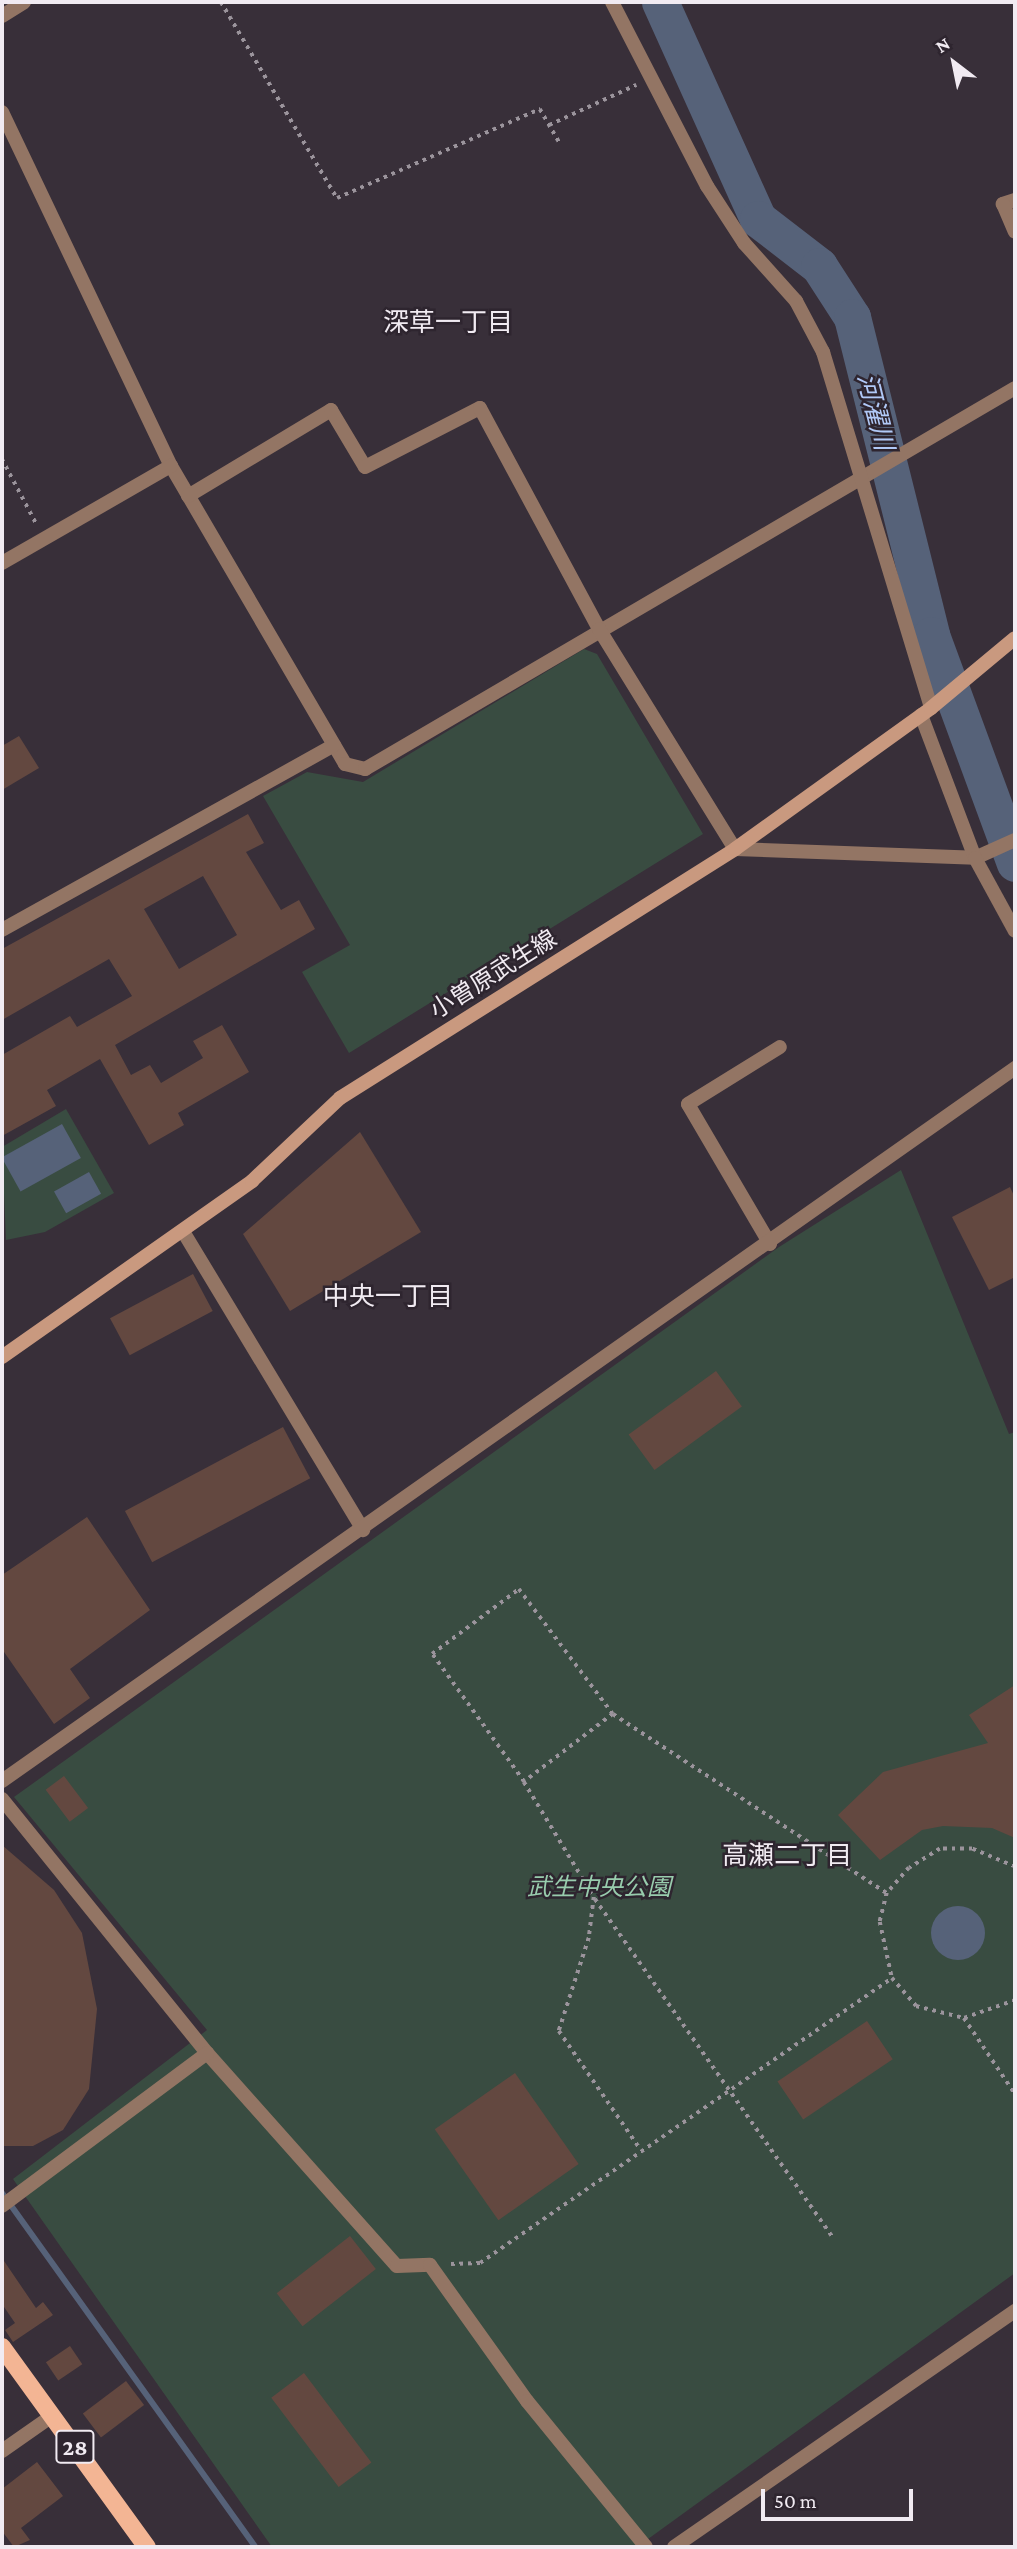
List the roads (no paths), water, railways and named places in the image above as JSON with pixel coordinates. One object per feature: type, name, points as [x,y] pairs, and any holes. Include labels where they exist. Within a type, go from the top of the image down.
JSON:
[{"type":"main road","name":"小曽原武生線","points":[[2,1357],[184,1233],[252,1181],[340,1098],[735,849],[929,709],[1015,638]]},
{"type":"main road","name":"28","points":[[2,2347],[147,2547]]},
{"type":"street","points":[[2,16],[24,2]]},
{"type":"street","points":[[612,2],[649,79],[744,243],[796,301],[823,352],[864,471],[880,552],[975,858],[1015,931]]},
{"type":"street","points":[[2,112],[171,466],[345,764],[365,769],[864,471],[1015,388]]},
{"type":"street","points":[[1015,200],[1003,204],[1015,232]]},
{"type":"street","points":[[188,496],[331,410],[365,467],[480,408],[599,629],[735,849],[975,858],[1015,840]]},
{"type":"street","points":[[2,563],[171,466]]},
{"type":"street","points":[[2,930],[334,746]]},
{"type":"street","points":[[770,1244],[688,1104],[780,1047]]},
{"type":"street","points":[[2,1782],[770,1244],[1015,1068]]},
{"type":"street","points":[[184,1233],[363,1530]]},
{"type":"street","points":[[2,1798],[207,2053],[397,2266],[430,2265],[527,2401],[646,2547]]},
{"type":"street","points":[[2,2206],[207,2053]]},
{"type":"street","points":[[679,2546],[1015,2311]]},
{"type":"street","points":[[2,2451],[52,2416]]},
{"type":"water","points":[[62,1124],[81,1158],[21,1192],[2,1157]]},
{"type":"water","points":[[89,1172],[101,1194],[66,1213],[54,1191]]},
{"type":"water","points":[[958,1906],[977,1914],[985,1933],[977,1952],[958,1960],[939,1952],[931,1933],[939,1914]]},
{"type":"waterway","name":"河濯川","points":[[660,2],[758,219],[819,266],[852,317],[931,635],[1015,863]]},
{"type":"waterway","points":[[2,2193],[255,2547]]},
{"type":"district","name":"深草一丁目","points":[[448,323]]},
{"type":"district","name":"中央一丁目","points":[[388,1297]]},
{"type":"district","name":"高瀬二丁目","points":[[787,1856]]},
{"type":"park label","name":"武生中央公園","points":[[599,1887]]}]
